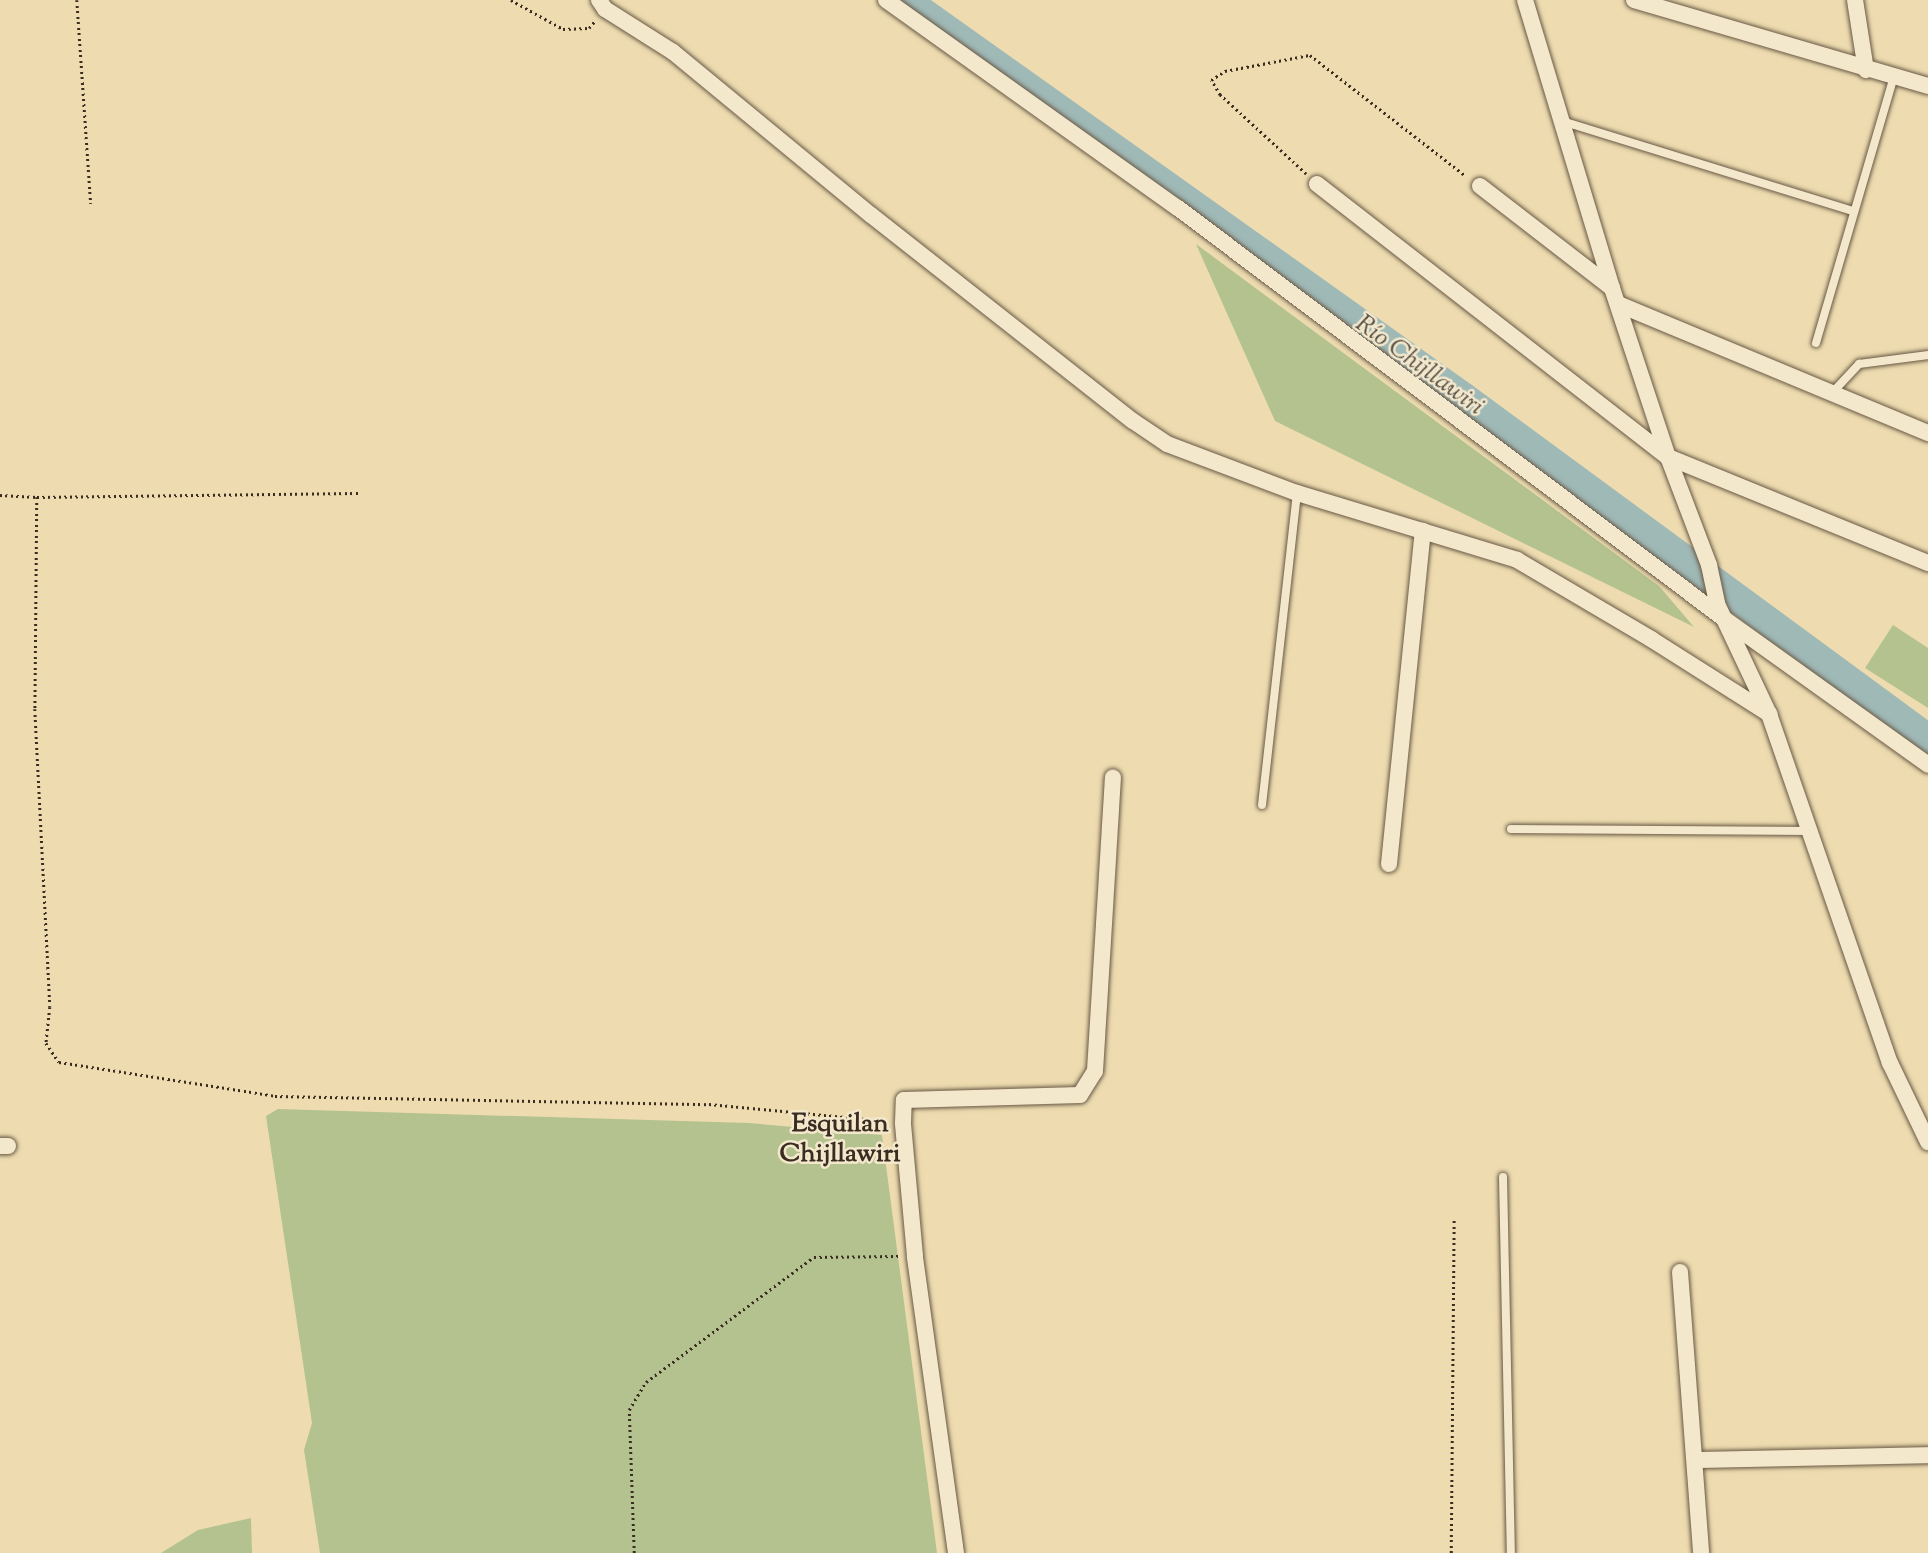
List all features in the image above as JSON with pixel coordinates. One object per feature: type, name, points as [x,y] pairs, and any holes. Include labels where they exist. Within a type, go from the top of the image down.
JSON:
[{"type":"street","points":[[886,0],[1189,216],[1928,765]]},
{"type":"street","points":[[1525,0],[1612,288],[1668,457],[1709,565],[1720,611],[1769,714],[1891,1063],[1928,1142]]},
{"type":"street","points":[[1633,0],[1673,7],[1866,70],[1928,86]]},
{"type":"street","points":[[1855,0],[1866,70]]},
{"type":"street","points":[[602,5],[673,52],[870,215],[1133,421],[1167,444],[1297,493],[1517,560],[1651,639],[1769,714]]},
{"type":"street","points":[[1317,184],[1668,457],[1928,563]]},
{"type":"street","points":[[1480,186],[1612,288]]},
{"type":"street","points":[[1618,304],[1928,433]]},
{"type":"street","points":[[1389,864],[1423,531]]},
{"type":"street","points":[[956,1553],[915,1256],[903,1123],[904,1100],[1080,1095],[1096,1071],[1114,778]]},
{"type":"street","points":[[1680,1272],[1701,1553]]},
{"type":"street","points":[[1695,1460],[1928,1455]]},
{"type":"lane","points":[[1816,343],[1894,77]]},
{"type":"lane","points":[[1562,121],[1853,211]]},
{"type":"lane","points":[[1831,393],[1859,364],[1928,355]]},
{"type":"lane","points":[[1262,804],[1297,493]]},
{"type":"lane","points":[[1511,829],[1810,831]]},
{"type":"lane","points":[[1503,1177],[1511,1553]]},
{"type":"path","points":[[77,0],[91,204]]},
{"type":"path","points":[[511,0],[563,29],[589,28],[602,5]]},
{"type":"path","points":[[1317,184],[1220,94],[1211,80],[1225,71],[1310,55],[1480,186]]},
{"type":"path","points":[[0,495],[37,497],[358,493]]},
{"type":"path","points":[[37,497],[34,709],[50,1007],[46,1042],[59,1062],[275,1096],[709,1104],[903,1123]]},
{"type":"path","points":[[1451,1553],[1454,1219]]},
{"type":"path","points":[[634,1553],[629,1410],[646,1382],[814,1257],[915,1256]]},
{"type":"green space","points":[[1196,244],[1659,586],[1694,627],[1275,421]]},
{"type":"green space","points":[[1893,625],[1928,648],[1928,708],[1865,668]]},
{"type":"green space","points":[[278,1109],[749,1123],[882,1135],[937,1553],[320,1553],[304,1450],[312,1423],[266,1116]]},
{"type":"green space","points":[[251,1518],[252,1553],[161,1553],[198,1530]]},
{"type":"waterway","name":"Río Chijllawiri","points":[[905,0],[1463,397],[1928,739]]},
{"type":"district","name":"Esquilan Chijllawiri","points":[[840,1140]]}]
